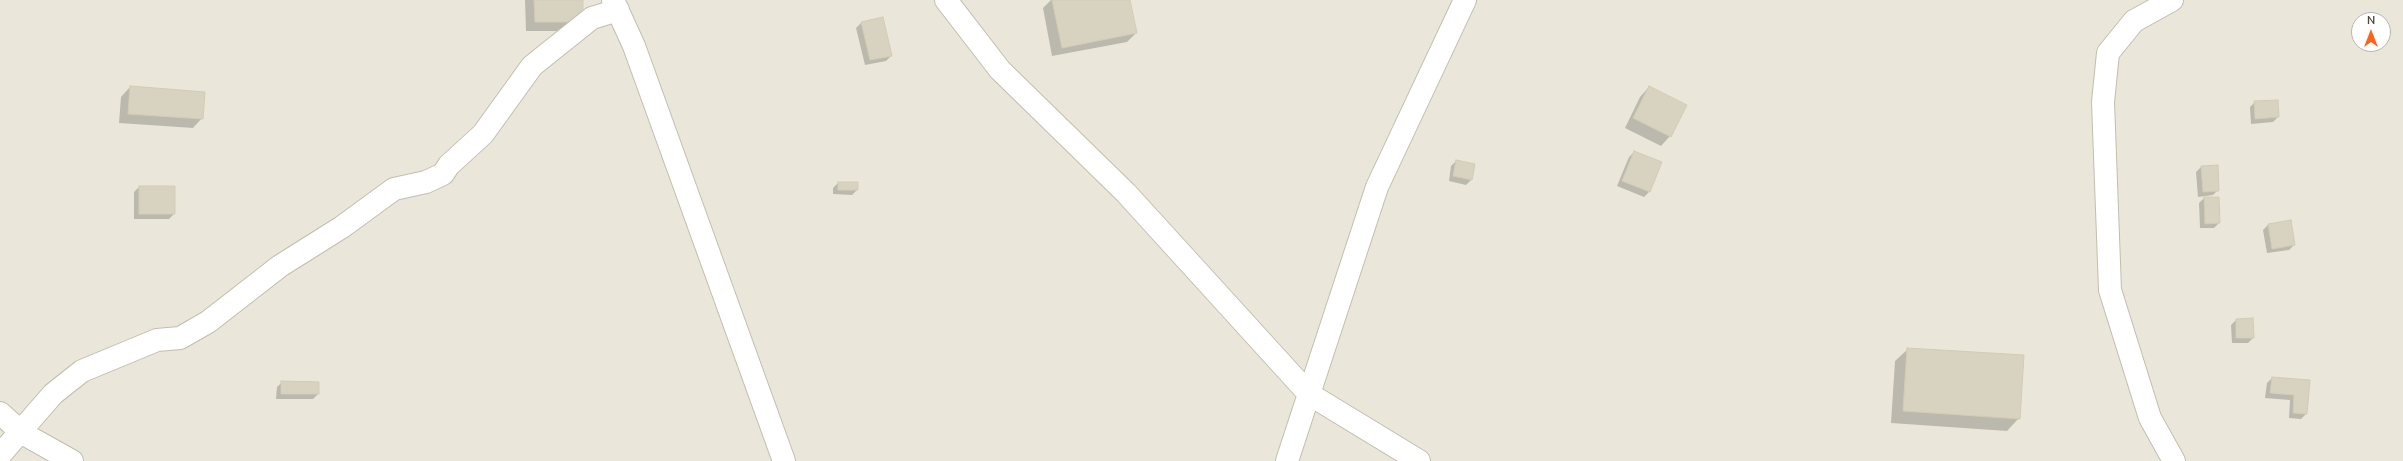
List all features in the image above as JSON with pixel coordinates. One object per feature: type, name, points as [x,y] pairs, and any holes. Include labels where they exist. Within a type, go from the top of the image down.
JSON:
[{"type":"street","points":[[946,0],[1000,70],[1126,193],[1309,394],[1419,461]]},
{"type":"street","points":[[1287,461],[1377,187],[1465,0]]},
{"type":"street","points":[[2172,0],[2134,20],[2108,53],[2103,102],[2110,290],[2150,418],[2174,461]]},
{"type":"street","points":[[0,455],[22,433],[53,394],[82,371],[157,340],[180,338],[208,322],[280,266],[342,227],[394,189],[426,182],[443,174],[449,165],[483,134],[532,66],[592,18],[615,5],[634,46],[784,461]]},
{"type":"street","points":[[0,413],[22,433],[72,461]]},
{"type":"shaded area","points":[[0,0],[2403,0],[2403,461],[0,461]]},
{"type":"building","points":[[534,0],[583,0],[583,22],[535,22]]},
{"type":"building","points":[[1052,0],[1130,0],[1137,33],[1062,48]]},
{"type":"building","points":[[883,17],[892,56],[870,60],[861,22]]},
{"type":"building","points":[[130,86],[205,92],[203,119],[128,114]]},
{"type":"building","points":[[1649,86],[1687,105],[1671,137],[1633,118]]},
{"type":"building","points":[[2278,100],[2279,117],[2255,119],[2254,101]]},
{"type":"building","points":[[1634,151],[1662,162],[1650,192],[1622,181]]},
{"type":"building","points":[[1456,160],[1475,164],[1472,180],[1453,176]]},
{"type":"building","points":[[2218,165],[2219,191],[2203,192],[2201,166]]},
{"type":"building","points":[[838,182],[858,182],[858,190],[838,190]]},
{"type":"building","points":[[139,186],[175,186],[175,214],[139,214]]},
{"type":"building","points":[[2204,197],[2219,197],[2220,223],[2205,224]]},
{"type":"building","points":[[2291,220],[2295,245],[2272,249],[2268,224]]},
{"type":"building","points":[[2253,318],[2254,338],[2236,338],[2236,319]]},
{"type":"building","points":[[1907,348],[2024,355],[2020,419],[1903,411]]},
{"type":"building","points":[[2272,377],[2310,380],[2307,414],[2293,413],[2294,395],[2270,393]]},
{"type":"building","points":[[281,381],[319,382],[319,394],[281,394]]}]
